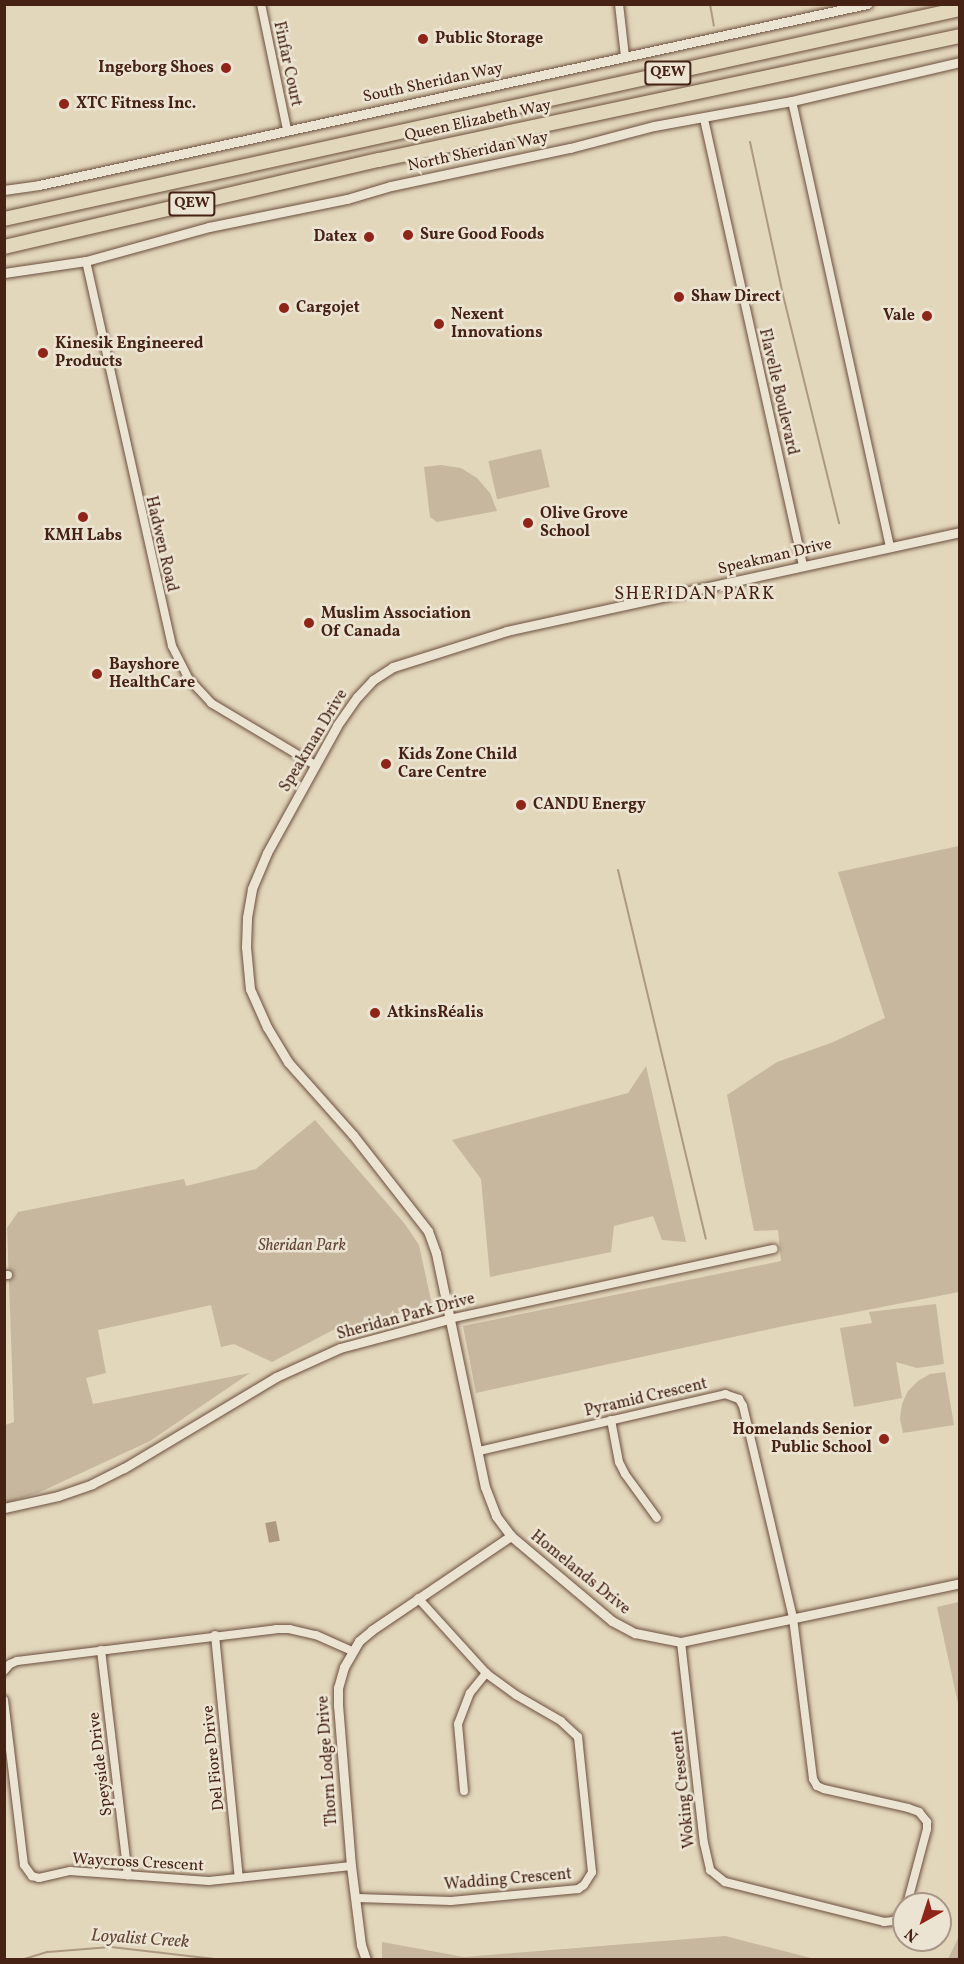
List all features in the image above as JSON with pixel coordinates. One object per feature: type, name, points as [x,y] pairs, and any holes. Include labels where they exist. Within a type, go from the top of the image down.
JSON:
[{"type":"highway","name":"Queen Elizabeth Way","points":[[4,219],[960,9]]},
{"type":"highway","name":"Queen Elizabeth Way","points":[[4,247],[379,160],[960,36]]},
{"type":"street","name":"Finfar Court","points":[[261,4],[287,129]]},
{"type":"street","points":[[618,4],[625,57]]},
{"type":"street","name":"South Sheridan Way","points":[[4,190],[50,182],[867,4]]},
{"type":"street","name":"North Sheridan Way","points":[[4,273],[86,261],[209,227],[347,199],[391,186],[550,153],[654,126],[704,119],[792,101],[960,62]]},
{"type":"street","points":[[792,101],[890,547]]},
{"type":"street","name":"Flavelle Boulevard","points":[[704,119],[803,566]]},
{"type":"street","name":"Hadwen Road","points":[[86,261],[172,646],[189,679],[211,703],[315,765]]},
{"type":"street","name":"Speakman Drive","points":[[449,1319],[436,1253],[428,1231],[353,1135],[288,1062],[267,1027],[250,989],[246,947],[247,918],[252,889],[267,853],[315,765],[357,697],[373,680],[393,667],[507,631],[960,532]]},
{"type":"street","name":"Sheridan Park Drive","points":[[4,1508],[58,1496],[92,1484],[124,1468],[276,1377],[340,1348],[449,1319],[774,1249]]},
{"type":"street","name":"Homelands Drive","points":[[449,1319],[485,1487],[496,1516],[511,1536],[612,1621],[635,1633],[681,1642],[960,1583]]},
{"type":"street","name":"Pyramid Crescent","points":[[479,1451],[725,1394],[738,1399],[742,1406],[794,1618]]},
{"type":"street","points":[[612,1420],[620,1462],[625,1474],[657,1518]]},
{"type":"street","name":"Thorn Lodge Drive","points":[[366,1959],[361,1945],[357,1899],[351,1866],[338,1688],[352,1652],[372,1630],[511,1536]]},
{"type":"street","name":"Wadding Crescent","points":[[357,1899],[451,1901],[578,1889],[592,1872],[578,1737],[561,1721],[516,1695],[486,1672],[418,1598]]},
{"type":"street","points":[[794,1618],[813,1779],[817,1786],[919,1812],[927,1822],[927,1829],[911,1892]]},
{"type":"street","points":[[4,1671],[10,1664],[17,1661],[215,1635],[289,1629],[316,1635],[352,1652]]},
{"type":"street","name":"Del Fiore Drive","points":[[215,1635],[239,1878]]},
{"type":"street","name":"Woking Crescent","points":[[681,1642],[704,1843],[710,1870],[725,1882],[884,1922],[892,1921]]},
{"type":"street","name":"Speyside Drive","points":[[101,1650],[128,1875]]},
{"type":"street","points":[[464,1791],[459,1724],[470,1693],[486,1672]]},
{"type":"street","name":"Waycross Crescent","points":[[4,1700],[24,1865],[28,1871],[39,1878],[70,1871],[209,1881],[351,1866]]},
{"type":"green space","points":[[541,449],[550,487],[497,499],[488,461]]},
{"type":"green space","points":[[441,465],[461,468],[477,478],[490,493],[497,511],[437,522],[430,517],[424,467]]},
{"type":"green space","points":[[959,846],[959,1292],[784,1326],[476,1393],[463,1326],[781,1261],[778,1230],[754,1231],[727,1095],[777,1062],[831,1043],[885,1018],[838,872]]},
{"type":"green space","points":[[646,1066],[686,1242],[662,1240],[653,1216],[614,1226],[611,1252],[490,1277],[481,1179],[452,1140],[628,1093]]},
{"type":"green space","name":"Sheridan Park","points":[[315,1120],[405,1224],[419,1245],[432,1305],[333,1330],[272,1362],[234,1344],[221,1347],[211,1305],[98,1330],[106,1373],[86,1378],[93,1404],[250,1373],[150,1441],[38,1493],[5,1503],[5,1425],[14,1422],[7,1228],[18,1212],[184,1179],[186,1186],[256,1169]]},
{"type":"green space","points":[[936,1304],[944,1364],[917,1368],[896,1362],[902,1398],[854,1407],[840,1328],[872,1323],[869,1312]]},
{"type":"green space","points":[[945,1372],[954,1425],[903,1433],[900,1419],[902,1404],[908,1391],[930,1374]]},
{"type":"green space","points":[[960,1602],[959,1708],[937,1607]]},
{"type":"green space","points":[[725,1936],[815,1959],[382,1959],[382,1942],[464,1957]]},
{"type":"green space","points":[[959,1936],[959,1959],[948,1959]]},
{"type":"shaded area","points":[[276,1521],[280,1541],[269,1543],[265,1523]]},
{"type":"waterway","points":[[710,4],[714,26]]},
{"type":"waterway","points":[[750,142],[784,299],[839,523]]},
{"type":"waterway","points":[[618,870],[706,1239]]},
{"type":"waterway","name":"Loyalist Creek","points":[[21,1960],[48,1952],[111,1947],[223,1960]]},
{"type":"place","name":"Public Storage","points":[[423,39]]},
{"type":"place","name":"Ingeborg Shoes","points":[[226,68]]},
{"type":"place","name":"XTC Fitness Inc.","points":[[64,104]]},
{"type":"place","name":"Sure Good Foods","points":[[408,235]]},
{"type":"place","name":"Datex","points":[[369,237]]},
{"type":"place","name":"Shaw Direct","points":[[679,297]]},
{"type":"place","name":"Cargojet","points":[[284,308]]},
{"type":"place","name":"Vale","points":[[927,316]]},
{"type":"place","name":"Nexent Innovations","points":[[439,324]]},
{"type":"place","name":"Kinesik Engineered Products","points":[[43,353]]},
{"type":"place","name":"KMH Labs","points":[[83,517]]},
{"type":"place","name":"Olive Grove School","points":[[528,523]]},
{"type":"place","name":"Muslim Association Of Canada","points":[[309,623]]},
{"type":"place","name":"Bayshore HealthCare","points":[[97,674]]},
{"type":"place","name":"Kids Zone Child Care Centre","points":[[386,764]]},
{"type":"place","name":"CANDU Energy","points":[[521,805]]},
{"type":"place","name":"AtkinsRéalis","points":[[375,1013]]},
{"type":"place","name":"Homelands Senior Public School","points":[[884,1439]]},
{"type":"district","name":"SHERIDAN PARK","points":[[695,595]]}]
